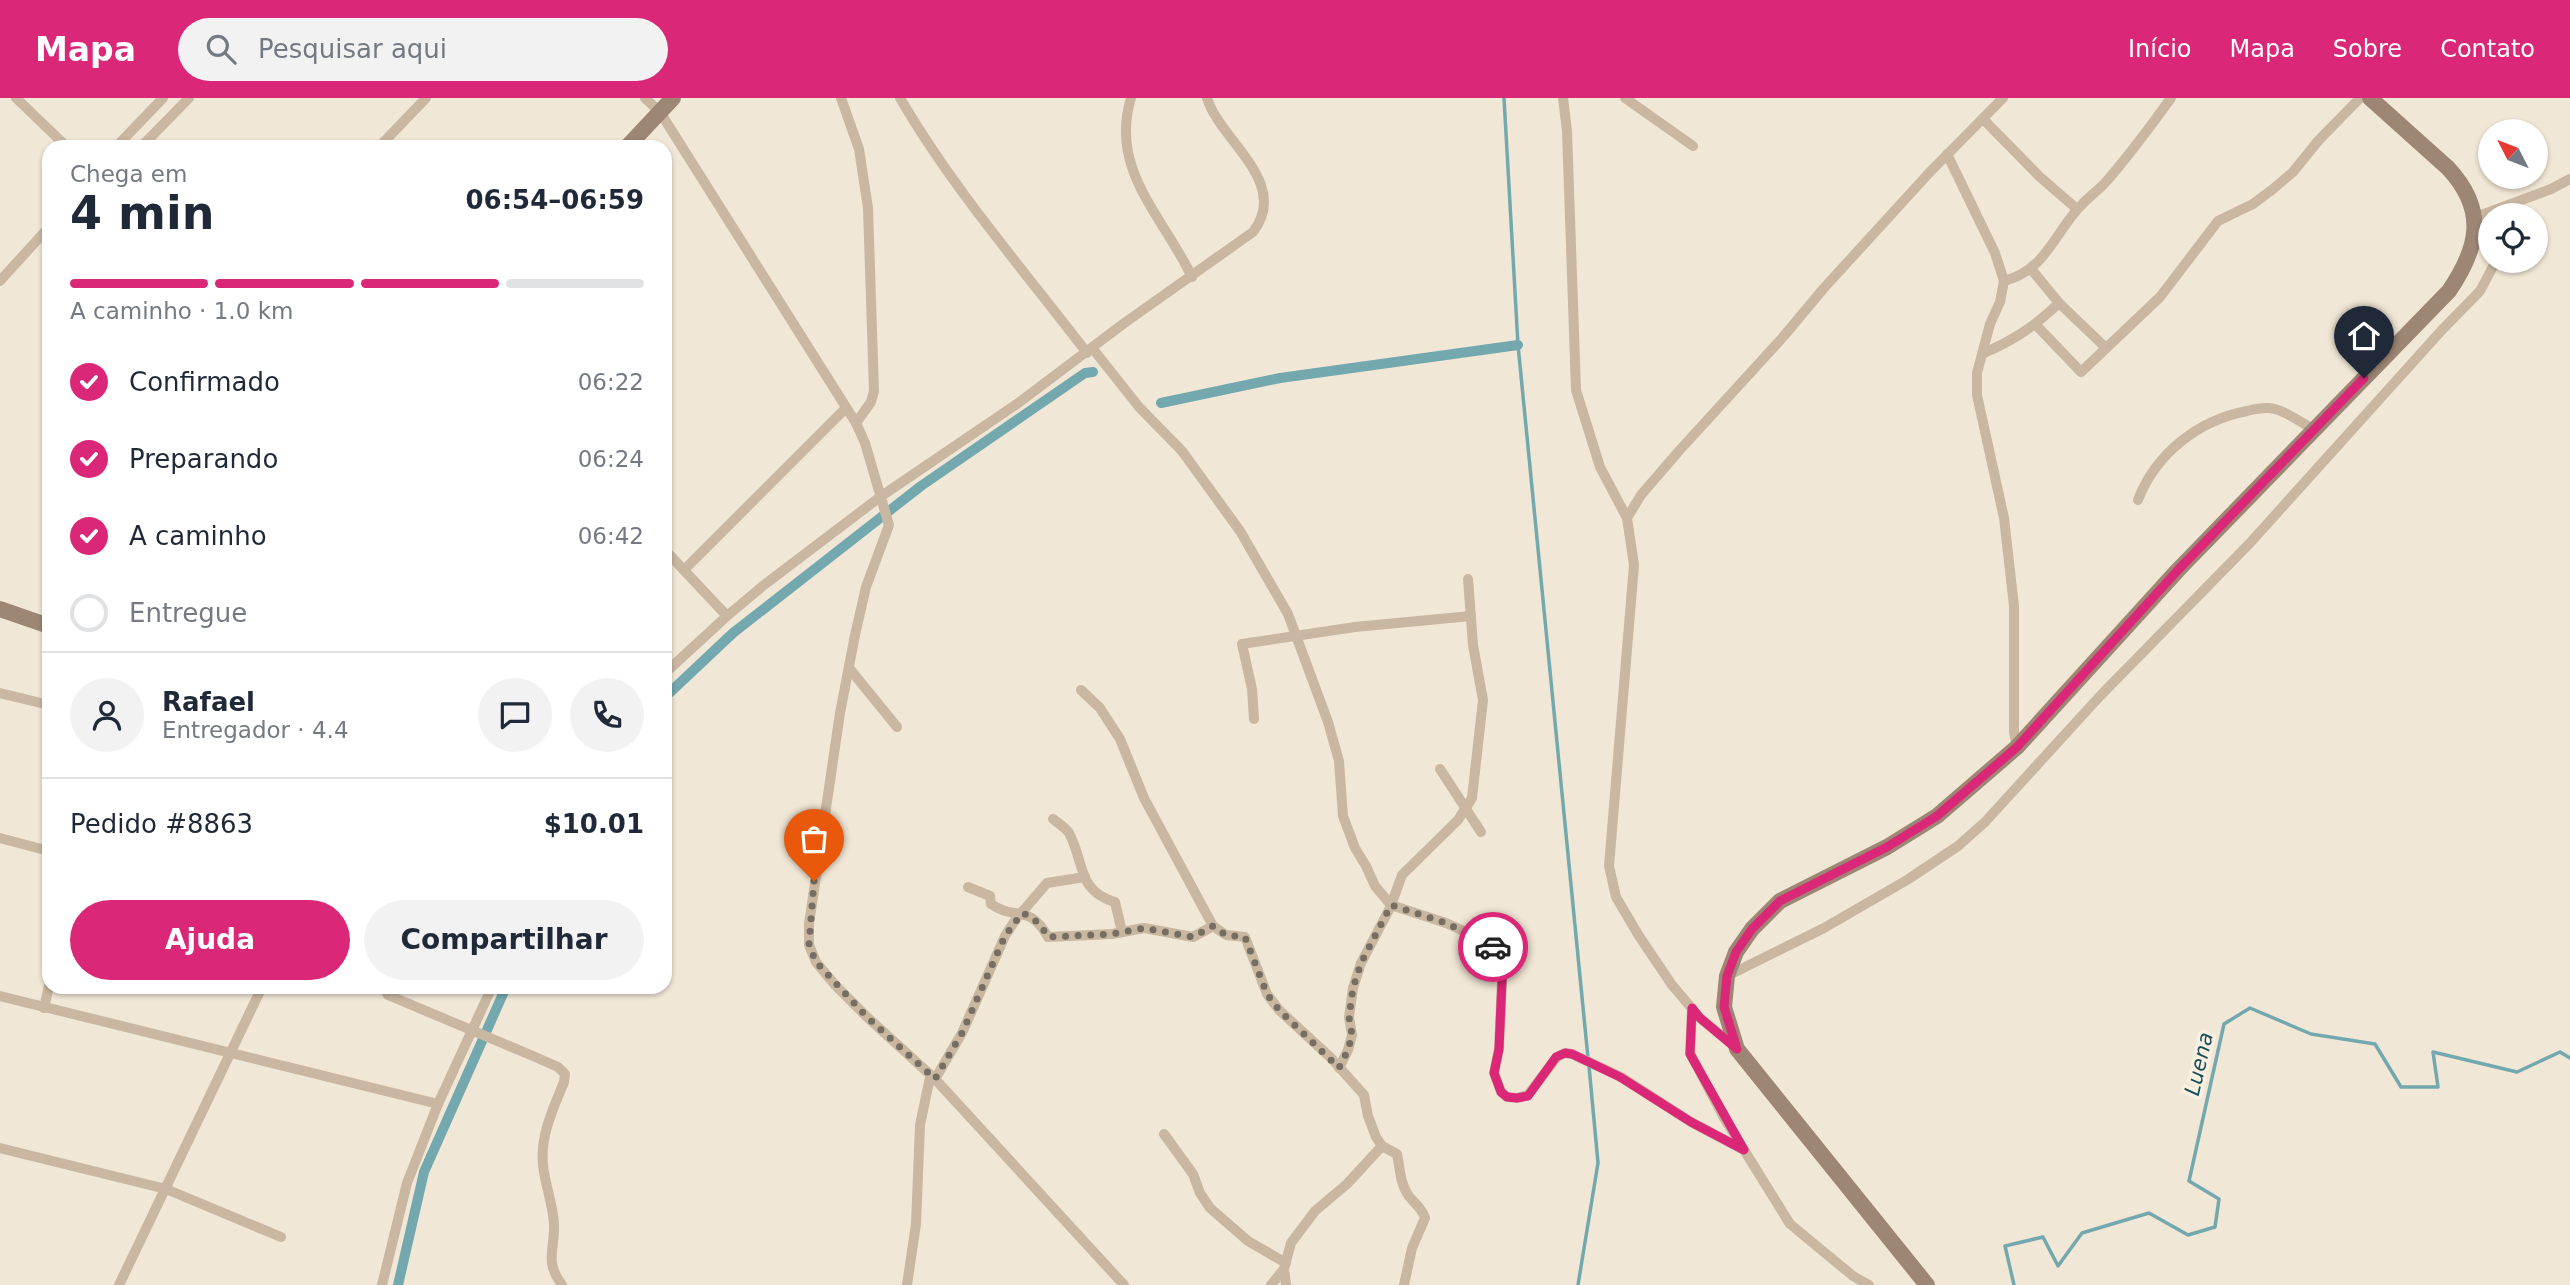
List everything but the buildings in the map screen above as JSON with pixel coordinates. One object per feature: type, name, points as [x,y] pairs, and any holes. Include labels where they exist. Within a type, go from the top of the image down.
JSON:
[{"type":"main road","points":[[634,140],[673,98]]},
{"type":"main road","points":[[2370,98],[2460,180],[2478,219]]},
{"type":"main road","points":[[1927,1285],[1737,1049],[1724,1007],[1727,976],[1736,952],[1752,929],[1780,901],[1887,847],[1937,816],[2017,747],[2178,570],[2449,291],[2463,271],[2478,233]]},
{"type":"main road","points":[[0,609],[42,624]]},
{"type":"street","points":[[16,98],[60,140]]},
{"type":"street","points":[[123,140],[163,98]]},
{"type":"street","points":[[148,140],[189,98]]},
{"type":"street","points":[[386,140],[426,98]]},
{"type":"street","points":[[645,98],[660,112],[856,423],[865,443],[889,524],[866,587],[849,668],[814,881],[809,945],[816,962],[835,985],[933,1078],[1124,1285]]},
{"type":"street","points":[[841,98],[863,166],[871,250],[874,391],[871,401],[856,423]]},
{"type":"street","points":[[900,98],[951,176],[1090,351],[1182,451],[1225,509],[1263,569],[1298,636],[1339,761],[1343,816],[1355,848],[1375,886],[1391,905],[1468,933],[1493,947],[1503,958],[1499,1049],[1494,1073],[1501,1092],[1507,1097],[1528,1096],[1556,1057],[1565,1053],[1572,1054],[1620,1077],[1691,1122],[1744,1150]]},
{"type":"street","points":[[1131,98],[1125,116],[1127,156],[1134,176],[1192,277]]},
{"type":"street","points":[[672,667],[727,616],[881,497],[1090,351],[1123,324],[1253,232],[1261,222],[1264,209],[1258,178],[1211,110],[1207,98]]},
{"type":"street","points":[[1563,98],[1567,131],[1576,390],[1600,467],[1627,518],[1634,565],[1609,866],[1616,897],[1639,936],[1700,1018],[1737,1049]]},
{"type":"street","points":[[1625,98],[1693,146]]},
{"type":"street","points":[[1627,518],[1641,495],[1678,452],[1947,154],[1984,120],[2003,98]]},
{"type":"street","points":[[2004,281],[2019,277],[2046,255],[2077,209],[2102,185],[2171,98]]},
{"type":"street","points":[[2036,325],[2081,372],[2160,297],[2218,221],[2253,204],[2293,172],[2318,141],[2360,98]]},
{"type":"street","points":[[1984,120],[2040,177],[2077,209]]},
{"type":"street","points":[[1947,154],[1995,253],[2004,281],[1977,373],[1977,394],[2004,517],[2014,607],[2014,732],[2017,747]]},
{"type":"street","points":[[2524,203],[2570,178]]},
{"type":"street","points":[[0,280],[42,235]]},
{"type":"street","points":[[2031,269],[2059,303],[2105,347]]},
{"type":"street","points":[[1727,976],[1825,928],[1895,887],[1958,846],[1985,822],[2100,696],[2250,543],[2480,291],[2490,273]]},
{"type":"street","points":[[1982,354],[2013,341],[2036,325],[2059,303]]},
{"type":"street","points":[[684,570],[846,408]]},
{"type":"street","points":[[2138,500],[2152,470],[2175,446],[2225,415],[2255,409],[2275,409],[2313,429]]},
{"type":"street","points":[[672,557],[727,616]]},
{"type":"street","points":[[1339,1068],[1352,1035],[1349,1017],[1353,988],[1361,963],[1391,905],[1402,875],[1466,810],[1472,798],[1483,713],[1468,579]]},
{"type":"street","points":[[1254,719],[1252,690],[1242,644],[1354,627],[1471,616]]},
{"type":"street","points":[[849,668],[897,727]]},
{"type":"street","points":[[1081,690],[1100,708],[1120,739],[1144,798],[1213,926],[1226,935],[1245,937],[1267,994],[1279,1010],[1364,1096],[1368,1116],[1382,1146],[1397,1154],[1402,1182],[1426,1219],[1412,1248],[1404,1285]]},
{"type":"street","points":[[0,693],[42,703]]},
{"type":"street","points":[[1440,769],[1481,832]]},
{"type":"street","points":[[1053,819],[1069,831],[1088,886],[1100,898],[1115,902],[1122,932]]},
{"type":"street","points":[[0,838],[42,849]]},
{"type":"street","points":[[906,1285],[916,1224],[919,1125],[933,1078],[962,1033],[1005,936],[1022,913],[1047,883],[1085,877]]},
{"type":"street","points":[[968,887],[990,896],[990,904],[1000,911],[1032,917],[1048,937],[1061,938],[1144,928],[1193,937],[1213,926]]},
{"type":"street","points":[[44,1008],[47,994]]},
{"type":"street","points":[[119,1285],[259,994]]},
{"type":"street","points":[[387,994],[488,1035],[558,1067],[565,1074],[545,1134],[543,1152],[543,1166],[554,1222],[550,1262],[553,1273],[562,1285]]},
{"type":"street","points":[[382,1285],[407,1182],[438,1104],[489,994]]},
{"type":"street","points":[[0,996],[438,1104]]},
{"type":"street","points":[[1692,1008],[1690,1054],[1744,1150],[1790,1224],[1853,1276],[1869,1285]]},
{"type":"street","points":[[1164,1134],[1193,1174],[1200,1193],[1210,1208],[1248,1241],[1285,1266]]},
{"type":"street","points":[[1286,1285],[1285,1266],[1291,1243],[1315,1211],[1347,1184],[1382,1146]]},
{"type":"street","points":[[0,1148],[166,1189],[281,1237]]},
{"type":"street","points":[[1271,1285],[1285,1266]]},
{"type":"waterway","points":[[1504,98],[1518,345],[1588,1058]]},
{"type":"waterway","points":[[1161,403],[1280,378],[1518,345]]},
{"type":"waterway","points":[[672,690],[733,633],[921,486],[1085,373],[1093,372]]},
{"type":"waterway","points":[[398,1285],[424,1172],[503,994]]},
{"type":"waterway","name":"Luena","points":[[2014,1285],[2005,1246],[2043,1237],[2058,1266],[2082,1233],[2149,1213],[2188,1235],[2215,1227],[2219,1199],[2189,1181],[2224,1024],[2250,1008],[2311,1034],[2375,1044],[2401,1087],[2438,1087],[2433,1052],[2517,1072],[2560,1052],[2570,1058]]},
{"type":"waterway","points":[[1578,1285],[1598,1163],[1589,1066]]},
{"type":"way so far","points":[[814,881],[809,945],[816,962],[866,1016],[935,1079],[962,1033],[1005,936],[1022,913],[1041,925],[1048,937],[1112,934],[1144,928],[1193,937],[1213,926],[1226,935],[1245,937],[1267,994],[1279,1010],[1339,1068],[1352,1035],[1349,1017],[1353,988],[1361,963],[1391,905],[1446,923],[1493,947]]},
{"type":"route","points":[[1493,947],[1503,958],[1499,1049],[1494,1073],[1501,1092],[1507,1097],[1528,1096],[1556,1057],[1565,1053],[1572,1054],[1620,1077],[1691,1122],[1744,1150],[1690,1054],[1692,1008],[1737,1049],[1724,1007],[1727,976],[1736,952],[1752,929],[1780,901],[1887,847],[1937,816],[1976,784],[2017,747],[2178,570],[2364,378]]}]
